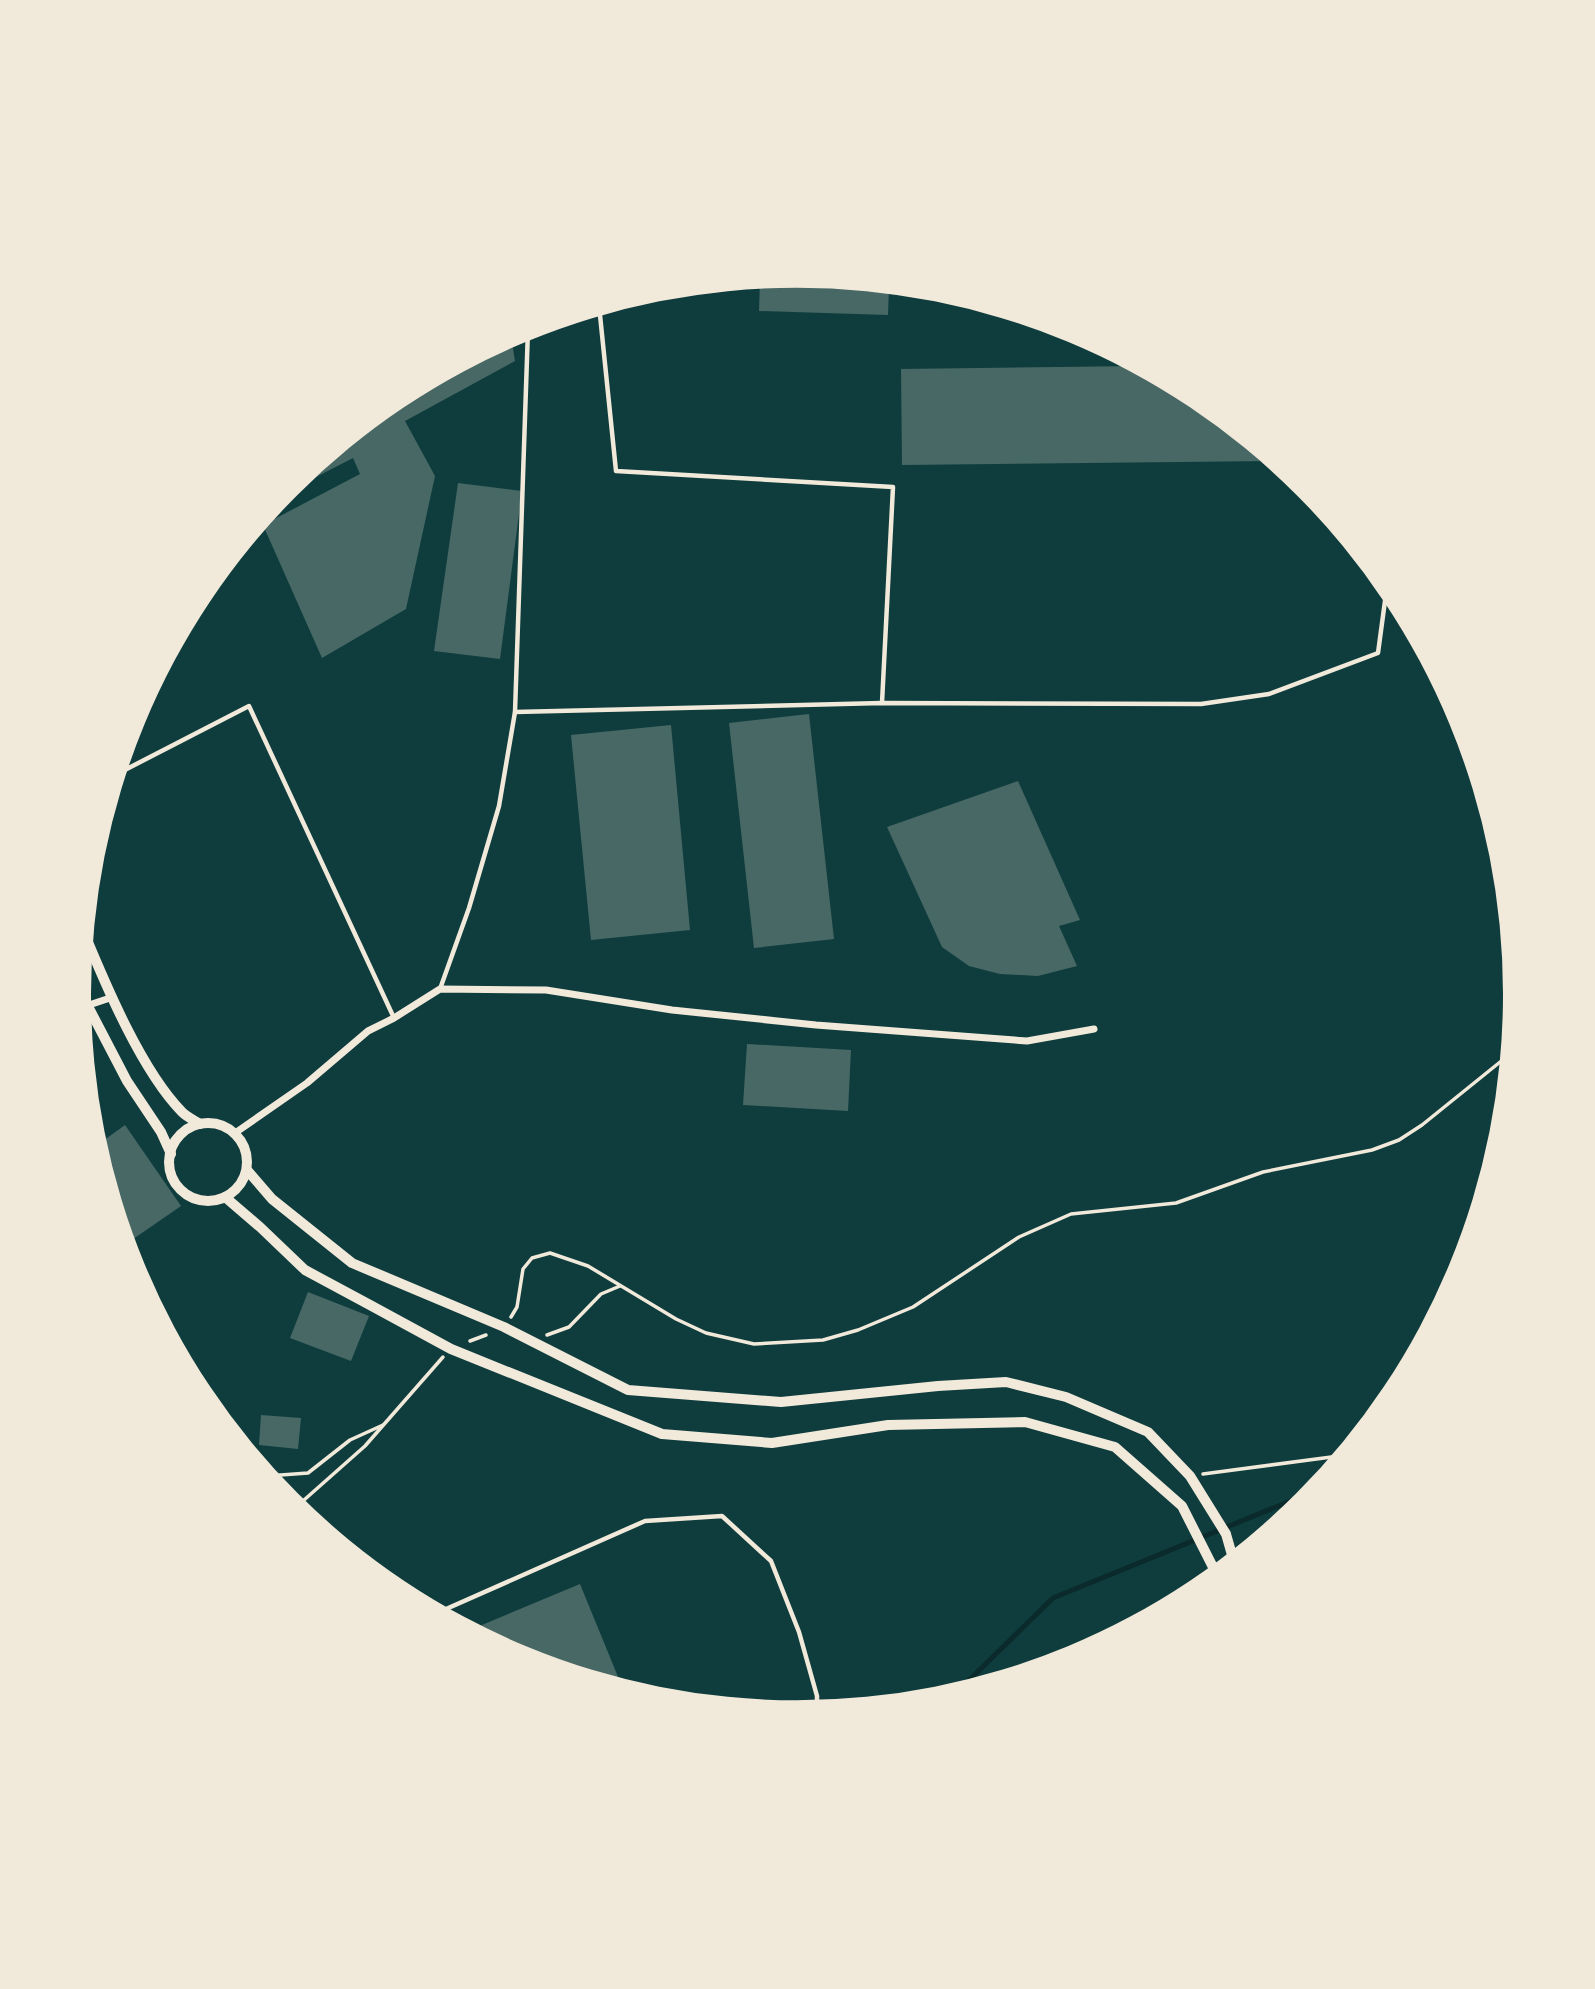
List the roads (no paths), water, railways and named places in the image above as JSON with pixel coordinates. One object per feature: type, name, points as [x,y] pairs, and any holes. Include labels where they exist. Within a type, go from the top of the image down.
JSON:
[{"type":"street","points":[[93,952],[149,1067],[184,1114],[200,1124]]},
{"type":"street","points":[[235,1133],[307,1083],[368,1031],[440,989],[546,990],[672,1010],[816,1025],[1027,1041],[1094,1028]]},
{"type":"street","points":[[91,1004],[113,997]]},
{"type":"street","points":[[92,1021],[161,1132],[171,1154]]},
{"type":"street","points":[[212,1123],[225,1126],[235,1133],[243,1144],[247,1170],[235,1191],[212,1200],[199,1199],[187,1194],[177,1185],[171,1174],[169,1161],[179,1136],[188,1128],[212,1123]]},
{"type":"street","points":[[247,1170],[272,1199],[352,1263],[504,1327],[628,1390],[780,1402],[1006,1382],[1066,1397],[1148,1432],[1190,1475],[1226,1534],[1231,1552]]},
{"type":"street","points":[[225,1197],[305,1270],[451,1349],[662,1434],[772,1443],[888,1425],[1026,1422],[1115,1447],[1182,1506],[1212,1566]]},
{"type":"lane","points":[[600,316],[616,471],[893,487],[882,703]]},
{"type":"lane","points":[[440,989],[469,908],[499,806],[515,712],[528,342]]},
{"type":"lane","points":[[515,712],[882,703],[1201,704],[1269,694],[1378,653],[1385,602]]},
{"type":"lane","points":[[128,769],[249,706],[394,1018]]},
{"type":"lane","points":[[448,1608],[645,1521],[722,1516],[771,1560],[799,1632],[817,1700]]},
{"type":"waterway","points":[[970,1679],[1053,1598],[1289,1502]]}]
